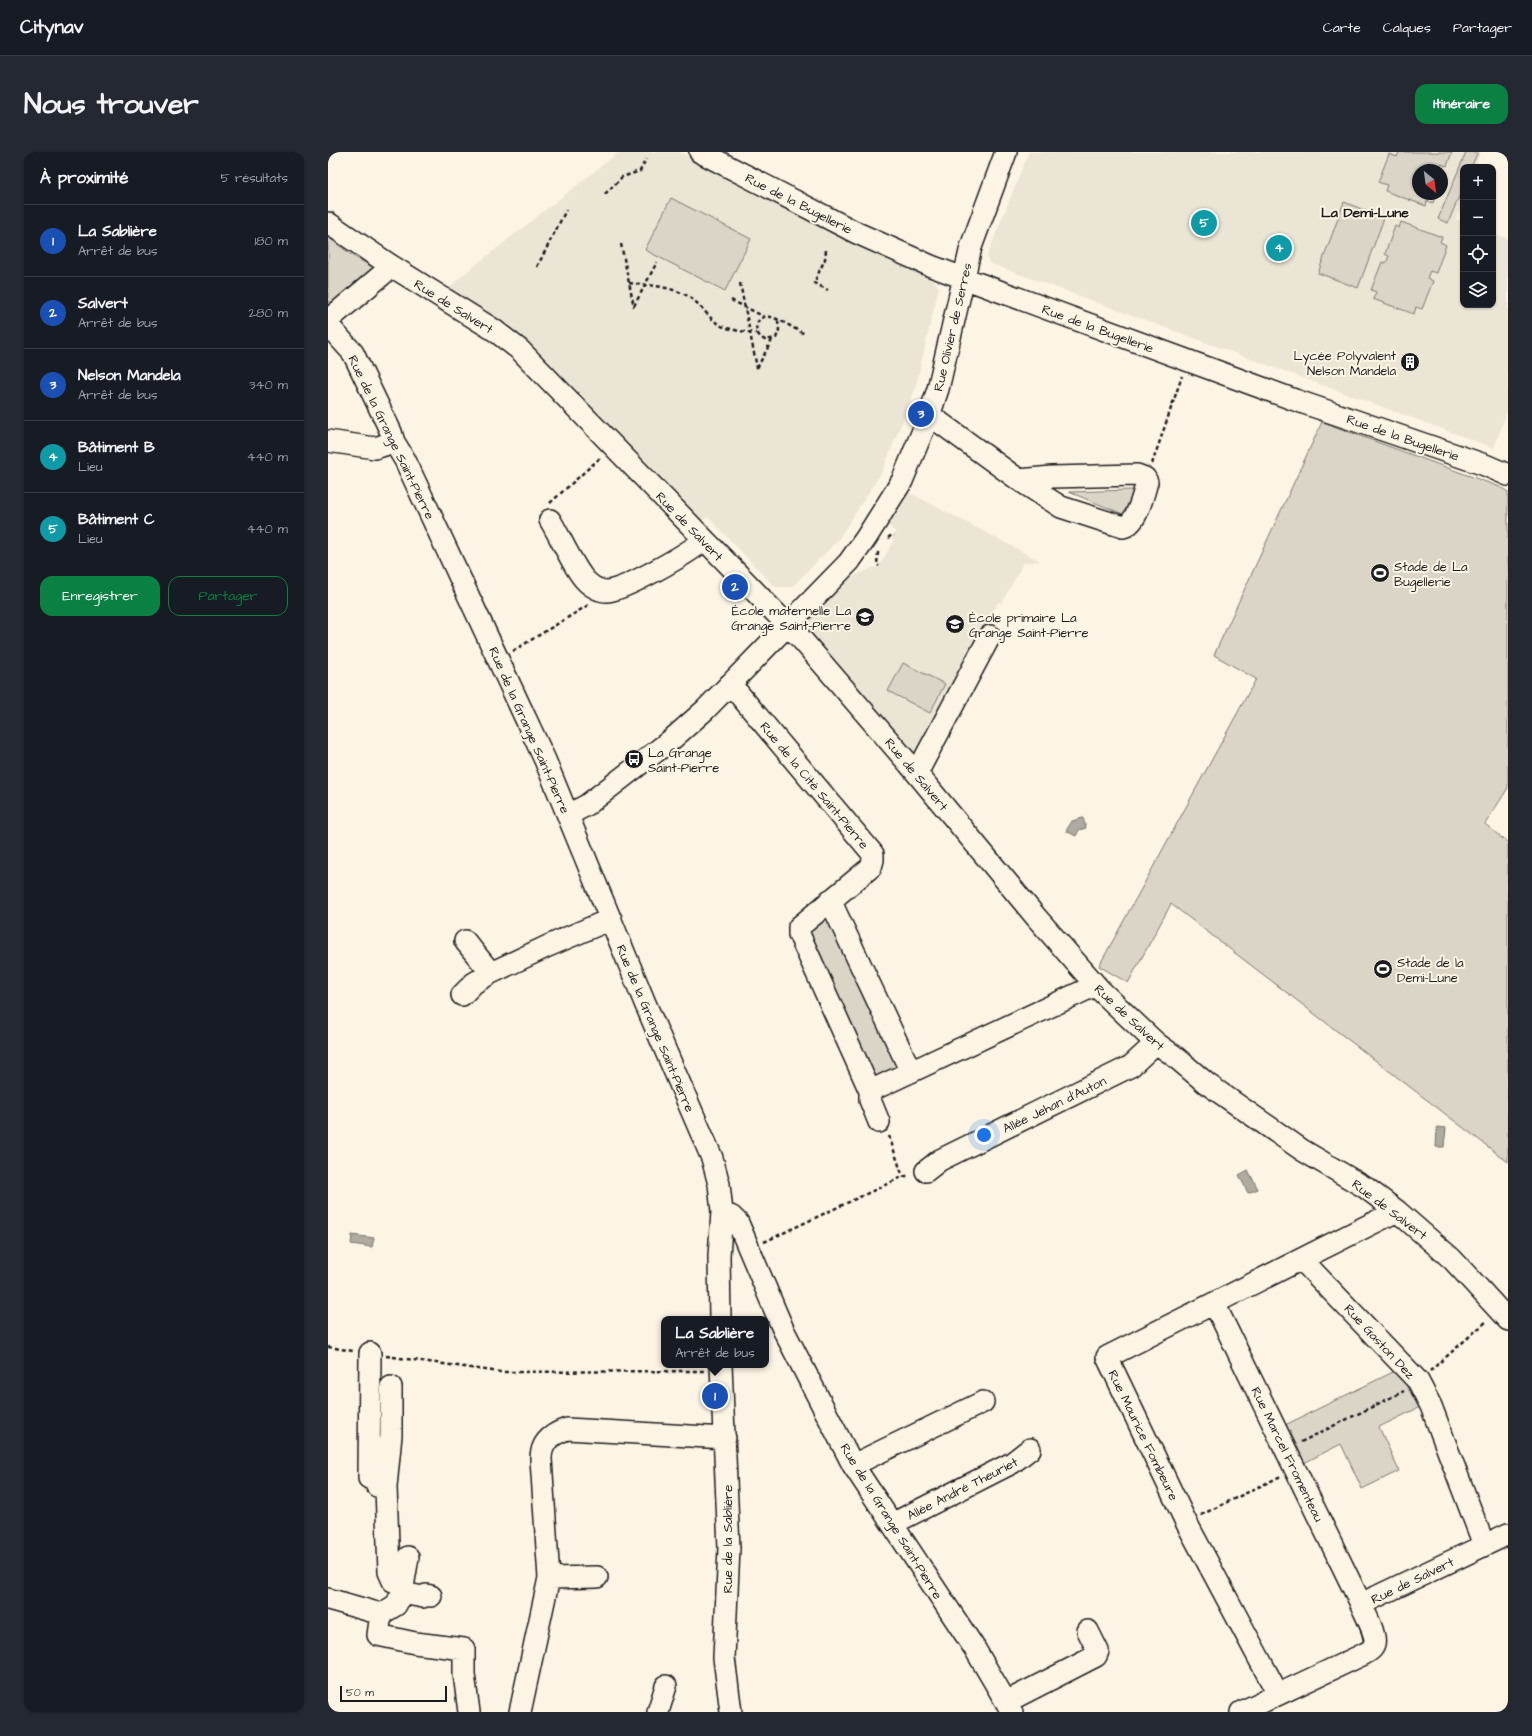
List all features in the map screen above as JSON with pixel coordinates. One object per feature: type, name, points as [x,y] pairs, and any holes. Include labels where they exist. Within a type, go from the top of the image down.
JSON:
[{"type":"street","name":"Rue de la Bugellerie","points":[[700,152],[857,233],[931,266],[1295,400],[1484,465],[1508,475]]},
{"type":"street","name":"Rue Olivier de Serres","points":[[568,815],[587,805],[671,740],[705,710],[786,624],[849,562],[866,538],[902,481],[929,416],[938,389],[971,247],[1006,152]]},
{"type":"street","name":"Rue de Salvert","points":[[328,223],[390,265],[507,339],[520,350],[786,624],[835,678],[917,773],[1036,917],[1096,985],[1156,1043],[1173,1055],[1206,1083],[1302,1150],[1366,1188],[1397,1211],[1452,1258],[1504,1316]]},
{"type":"street","points":[[331,320],[383,274],[390,265]]},
{"type":"street","name":"Rue de la Grange Saint-Pierre","points":[[331,320],[353,353],[394,442],[405,460],[545,760],[650,1016],[712,1158],[720,1184],[722,1212],[735,1219],[750,1249],[783,1329],[853,1465],[975,1650],[1009,1707]]},
{"type":"street","points":[[929,416],[936,419],[1018,480],[1061,507],[1123,528],[1130,525],[1135,518],[1146,484],[1146,480],[1143,476],[1137,475],[1075,476],[1018,480]]},
{"type":"street","points":[[328,441],[375,448],[394,442]]},
{"type":"street","points":[[550,520],[581,575],[588,583],[605,591],[629,584],[682,555],[704,540]]},
{"type":"street","points":[[917,773],[990,636]]},
{"type":"street","name":"Rue de la Cité Saint-Pierre","points":[[729,685],[738,693],[873,854],[874,860],[871,867],[798,926],[799,934],[870,1091],[870,1100],[879,1122]]},
{"type":"street","points":[[830,900],[911,1072]]},
{"type":"street","points":[[462,995],[474,983],[491,973],[548,946],[611,919]]},
{"type":"street","points":[[465,942],[491,973]]},
{"type":"street","points":[[870,1091],[1096,985]]},
{"type":"street","name":"Allée Jehan d'Auton","points":[[926,1171],[940,1160],[1131,1066],[1156,1043]]},
{"type":"street","name":"Rue Maurice Fombeure","points":[[1278,1694],[1185,1520],[1107,1357],[1397,1211]]},
{"type":"street","points":[[720,1316],[719,1256],[722,1212]]},
{"type":"street","name":"Rue Gaston Dez","points":[[1302,1260],[1418,1381],[1431,1406],[1484,1545]]},
{"type":"street","name":"Rue Marcel Fromenteau","points":[[1214,1303],[1361,1604]]},
{"type":"street","points":[[370,1353],[369,1478],[374,1480],[377,1486],[386,1487]]},
{"type":"street","name":"Rue de la Sablière","points":[[721,1368],[729,1548],[724,1658],[731,1712]]},
{"type":"street","points":[[391,1387],[391,1436],[386,1487],[389,1572],[393,1581],[403,1588],[424,1597],[426,1595],[431,1596]]},
{"type":"street","points":[[853,1465],[983,1402]]},
{"type":"street","points":[[520,1712],[549,1578],[541,1454],[543,1445],[552,1435],[567,1429],[725,1438]]},
{"type":"street","name":"Allée André Theuriet","points":[[892,1524],[1012,1463],[1030,1449]]},
{"type":"street","name":"Rue de Salvert","points":[[1241,1712],[1372,1649],[1374,1644],[1374,1636],[1361,1604],[1508,1534]]},
{"type":"street","points":[[328,1599],[381,1614],[396,1605],[403,1588],[408,1557]]},
{"type":"street","points":[[549,1578],[597,1577]]},
{"type":"street","points":[[381,1614],[378,1635],[415,1643],[464,1649],[464,1674],[469,1712]]},
{"type":"street","points":[[1009,1707],[1096,1656],[1098,1651],[1088,1631]]},
{"type":"street","points":[[658,1712],[666,1686]]},
{"type":"path","points":[[605,194],[622,177],[640,171],[646,159]]},
{"type":"path","points":[[537,267],[566,210]]},
{"type":"path","points":[[621,244],[634,306],[657,262]]},
{"type":"path","points":[[826,250],[825,259],[814,283],[828,290]]},
{"type":"path","points":[[629,283],[660,286],[675,290],[698,304],[719,325],[750,333],[756,332]]},
{"type":"path","points":[[740,283],[757,368],[772,340],[778,334],[780,326],[778,321]]},
{"type":"path","points":[[731,300],[765,317],[770,317],[805,334]]},
{"type":"path","points":[[765,317],[756,324],[756,332],[761,339],[772,340]]},
{"type":"path","points":[[1143,476],[1150,467],[1187,360]]},
{"type":"path","points":[[550,520],[544,508],[613,446]]},
{"type":"path","points":[[879,545],[877,565],[879,566]]},
{"type":"path","points":[[499,660],[590,604],[596,588]]},
{"type":"path","points":[[879,1122],[884,1124],[902,1177]]},
{"type":"path","points":[[750,1249],[902,1177],[926,1171]]},
{"type":"path","points":[[1286,1449],[1408,1388],[1504,1316]]},
{"type":"path","points":[[328,1347],[500,1372],[721,1368]]},
{"type":"path","points":[[1185,1520],[1199,1516],[1295,1469]]},
{"type":"shaded area","points":[[619,152],[680,152],[853,241],[933,279],[939,287],[915,389],[883,470],[838,540],[792,587],[775,587],[708,517],[698,522],[526,340],[448,289],[458,279]]},
{"type":"shaded area","points":[[1029,152],[1480,152],[1476,164],[1460,164],[1460,208],[1456,219],[1460,221],[1460,308],[1496,308],[1496,235],[1508,238],[1508,409],[1494,448],[989,263],[987,256]]},
{"type":"shaded area","points":[[1399,152],[1452,152],[1448,164],[1412,164],[1412,200],[1434,200],[1433,203],[1427,201],[1426,206],[1385,191],[1387,185],[1378,182],[1389,154],[1397,157]]},
{"type":"shaded area","points":[[1466,152],[1478,152],[1472,164],[1461,164]]},
{"type":"shaded area","points":[[1460,166],[1460,194],[1448,223],[1438,219],[1446,200],[1448,200],[1448,195]]},
{"type":"shaded area","points":[[671,198],[751,239],[725,291],[645,250]]},
{"type":"shaded area","points":[[1344,202],[1384,218],[1358,288],[1318,273]]},
{"type":"shaded area","points":[[1401,222],[1442,237],[1440,242],[1446,245],[1436,273],[1430,271],[1427,278],[1433,281],[1422,309],[1416,307],[1414,314],[1373,299],[1376,292],[1371,290],[1382,262],[1386,263],[1389,256],[1385,254],[1395,226],[1399,228]]},
{"type":"shaded area","points":[[328,237],[353,256],[374,268],[328,306]]},
{"type":"shaded area","points":[[1322,422],[1500,487],[1508,492],[1508,788],[1485,824],[1508,843],[1508,1162],[1171,904],[1128,983],[1099,966],[1256,679],[1214,655]]},
{"type":"shaded area","points":[[1134,491],[1133,494],[1123,514],[1069,492]]},
{"type":"shaded area","name":"École primaire La Grange Saint-Pierre","points":[[908,492],[1040,561],[1023,563],[1002,603],[998,602],[990,618],[993,621],[988,630],[983,627],[956,679],[920,759],[809,631],[806,620],[841,582],[874,567],[877,568],[881,563],[894,540],[892,539],[896,533],[888,525]]},
{"type":"shaded area","points":[[903,663],[945,684],[930,713],[888,691]]},
{"type":"shaded area","points":[[1083,818],[1086,828],[1079,830],[1076,836],[1066,831],[1072,821]]},
{"type":"shaded area","points":[[832,914],[906,1068],[871,1084],[802,929]]},
{"type":"shaded area","points":[[1437,1127],[1446,1128],[1444,1147],[1436,1147]]},
{"type":"shaded area","points":[[1248,1170],[1258,1189],[1248,1193],[1239,1175]]},
{"type":"shaded area","points":[[352,1235],[374,1238],[372,1247],[351,1244]]},
{"type":"shaded area","points":[[1395,1371],[1420,1407],[1379,1427],[1399,1471],[1362,1489],[1341,1444],[1302,1464],[1283,1426]]},
{"type":"place","name":"Bâtiment C","points":[[1204,223]]},
{"type":"place","name":"Bâtiment B","points":[[1279,248]]},
{"type":"place","name":"Lycée Polyvalent Nelson Mandela","points":[[1410,362]]},
{"type":"place","name":"Nelson Mandela","points":[[921,414]]},
{"type":"place","name":"Stade de La Bugellerie","points":[[1380,573]]},
{"type":"place","name":"Salvert","points":[[735,587]]},
{"type":"place","name":"École maternelle La Grange Saint-Pierre","points":[[865,617]]},
{"type":"place","name":"École primaire La Grange Saint-Pierre","points":[[955,624]]},
{"type":"place","name":"La Grange Saint-Pierre","points":[[634,759]]},
{"type":"place","name":"Stade de la Demi-Lune","points":[[1383,969]]},
{"type":"place","name":"La Sablière","points":[[715,1396]]},
{"type":"district","name":"La Demi-Lune","points":[[1365,212]]}]
